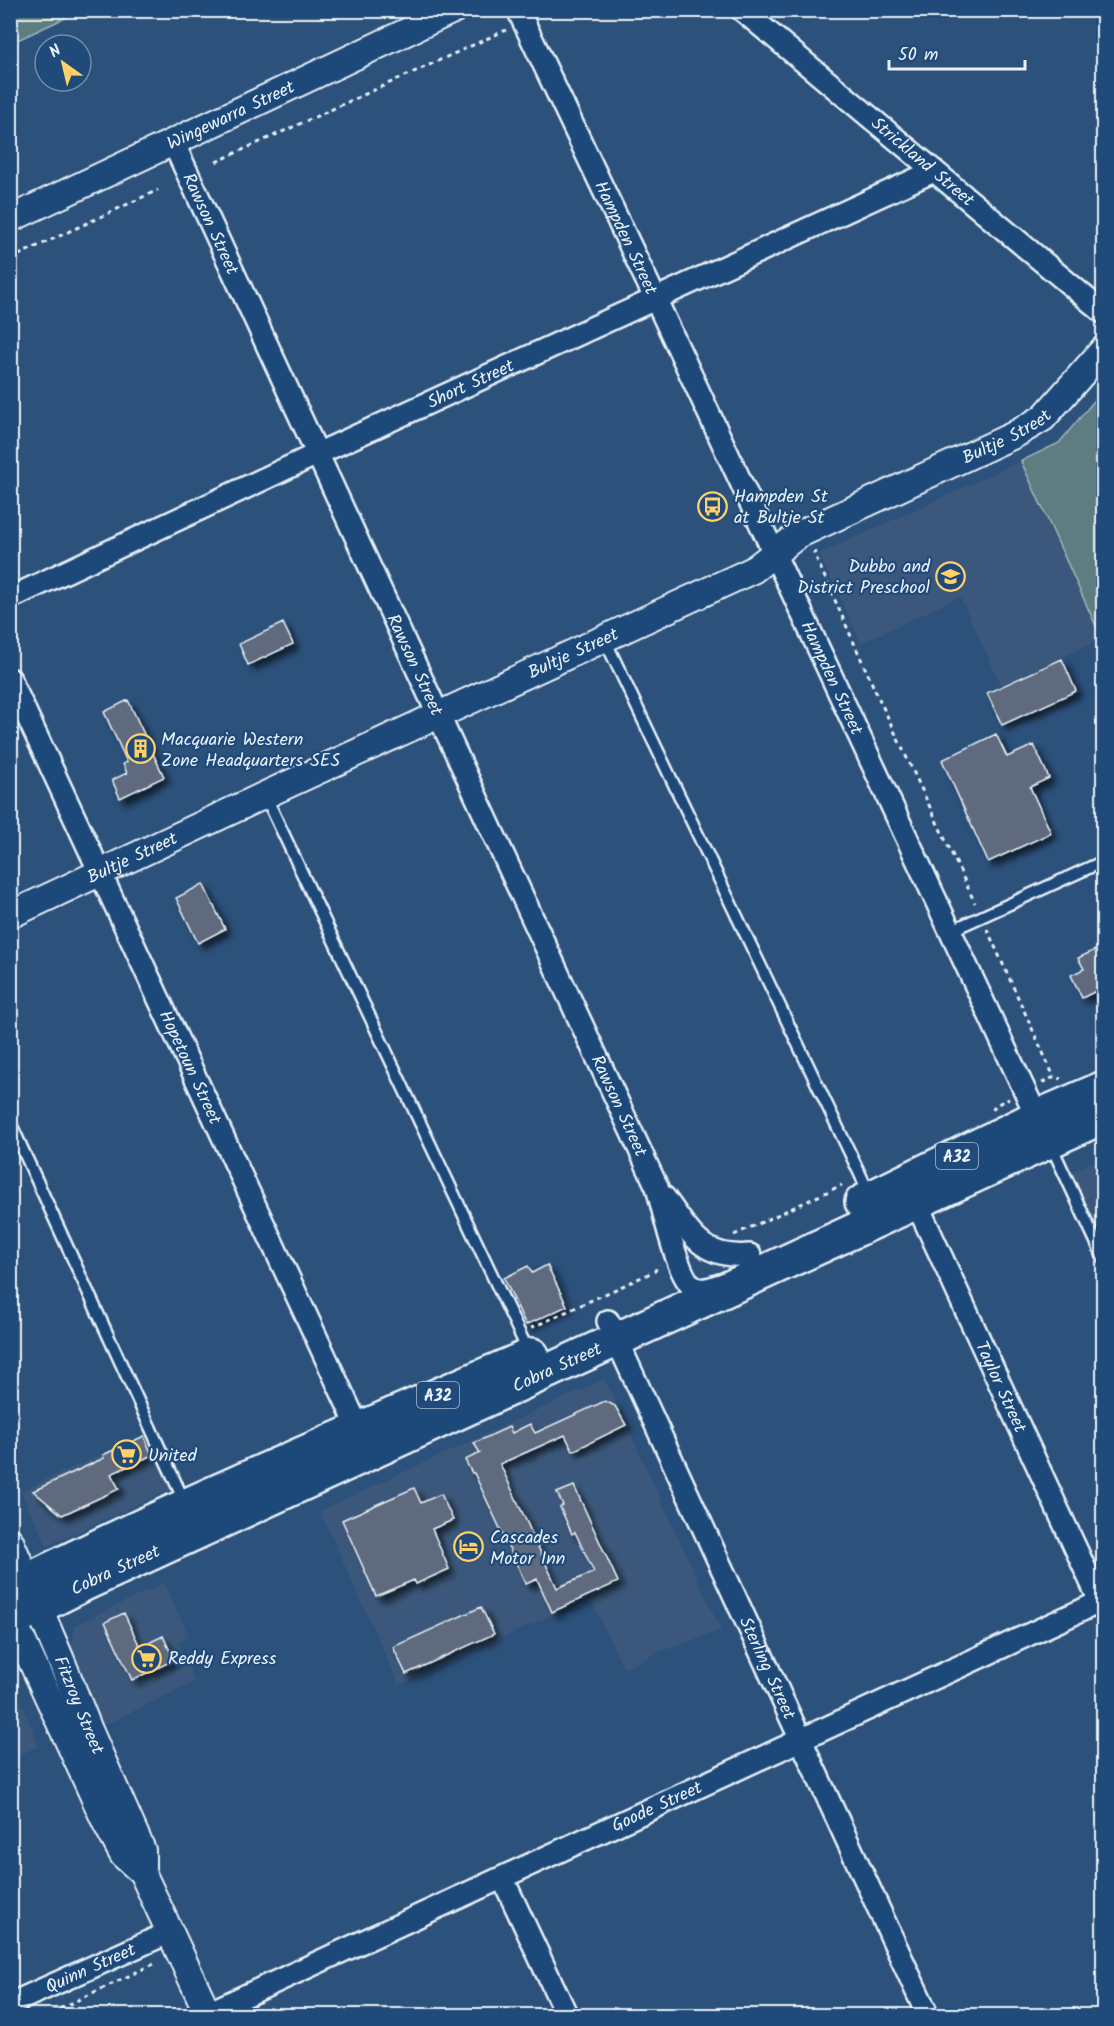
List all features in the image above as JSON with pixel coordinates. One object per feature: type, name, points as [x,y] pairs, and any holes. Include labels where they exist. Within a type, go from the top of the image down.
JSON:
[{"type":"highway","name":"Cobra Street","points":[[19,1605],[84,1584],[531,1356],[613,1331],[688,1282],[761,1261],[916,1202],[1013,1156],[1043,1129],[1104,1088]]},
{"type":"highway","points":[[1043,1129],[1043,1122],[1060,1125],[1104,1110]]},
{"type":"highway","name":"Cobra Street","points":[[19,1605],[186,1506],[364,1441],[613,1331],[761,1261],[874,1197],[1043,1129],[1104,1116]]},
{"type":"street","name":"Wingewarra Street","points":[[10,219],[453,10]]},
{"type":"street","name":"Strickland Street","points":[[742,10],[1104,313]]},
{"type":"street","name":"Hampden Street","points":[[520,16],[655,298],[1043,1129]]},
{"type":"street","name":"Rawson Street","points":[[173,142],[657,1187],[675,1254],[688,1282]]},
{"type":"street","name":"Short Street","points":[[10,598],[317,454],[934,171]]},
{"type":"street","name":"Bultje Street","points":[[10,915],[753,570],[798,535],[1014,435],[1043,418],[1104,349]]},
{"type":"street","name":"Hopetoun Street","points":[[10,679],[364,1441]]},
{"type":"street","name":"Rawson Street","points":[[657,1187],[690,1231],[709,1250],[761,1261]]},
{"type":"street","points":[[874,1197],[900,1194],[916,1202]]},
{"type":"street","name":"Taylor Street","points":[[916,1202],[1102,1604]]},
{"type":"street","name":"Sterling Street","points":[[613,1331],[928,2016]]},
{"type":"street","name":"Fitzroy Street","points":[[10,1541],[19,1605],[107,1825],[123,1855],[142,1872],[209,2014]]},
{"type":"street","name":"Goode Street","points":[[209,2014],[1102,1604]]},
{"type":"street","points":[[503,1879],[567,2016]]},
{"type":"street","name":"Quinn Street","points":[[10,2004],[170,1932]]},
{"type":"lane","points":[[604,638],[874,1197]]},
{"type":"lane","points":[[265,795],[531,1356]]},
{"type":"lane","points":[[950,931],[1104,861]]},
{"type":"lane","points":[[10,1122],[186,1506]]},
{"type":"lane","points":[[1043,1129],[1104,1259]]},
{"type":"path","points":[[216,162],[520,16],[548,10]]},
{"type":"path","points":[[10,259],[158,190]]},
{"type":"path","points":[[824,549],[814,554],[976,905]]},
{"type":"path","points":[[986,927],[1054,1077]]},
{"type":"path","points":[[44,2016],[156,1963]]},
{"type":"shaded area","name":"Dubbo and District Preschool","points":[[1021,461],[1102,639],[1001,685],[960,597],[861,643],[819,554]]},
{"type":"shaded area","points":[[1103,1158],[1103,1251],[1095,1254],[1061,1176]]},
{"type":"shaded area","points":[[605,1379],[721,1630],[654,1654],[624,1669],[590,1598],[399,1685],[320,1511]]},
{"type":"shaded area","name":"United","points":[[146,1434],[171,1489],[47,1546],[21,1491]]},
{"type":"shaded area","points":[[164,1583],[189,1636],[178,1642],[195,1682],[100,1727],[72,1650],[75,1625]]},
{"type":"shaded area","points":[[11,1678],[39,1746],[10,1759]]},
{"type":"green space","points":[[11,10],[80,10],[80,11],[11,43]]},
{"type":"green space","points":[[1103,390],[1104,638],[1102,639],[1021,461],[1059,443]]},
{"type":"building","points":[[283,623],[293,644],[248,665],[239,644]]},
{"type":"building","points":[[1062,659],[1076,691],[1002,725],[987,693]]},
{"type":"building","name":"Macquarie Western Zone Headquarters SES","points":[[128,700],[164,777],[120,798],[112,780],[127,773],[123,764],[127,762],[104,712]]},
{"type":"building","points":[[996,734],[1007,757],[1034,745],[1049,778],[1030,787],[1051,833],[988,862],[942,760]]},
{"type":"building","points":[[203,884],[225,929],[198,943],[176,898]]},
{"type":"building","points":[[1104,946],[1104,987],[1082,998],[1071,975],[1084,969],[1078,958]]},
{"type":"building","points":[[547,1265],[567,1306],[526,1325],[504,1278],[528,1266],[532,1273]]},
{"type":"building","points":[[605,1401],[615,1406],[626,1425],[573,1451],[565,1435],[500,1464],[557,1588],[594,1572],[575,1532],[572,1534],[560,1507],[563,1505],[557,1493],[574,1486],[618,1582],[552,1612],[537,1579],[526,1584],[474,1473],[465,1460],[480,1453],[474,1443],[509,1427],[512,1433],[530,1424],[535,1433]]},
{"type":"building","points":[[144,1436],[152,1455],[111,1474],[119,1489],[62,1515],[33,1491],[104,1458],[103,1455]]},
{"type":"building","points":[[414,1488],[421,1503],[441,1494],[453,1520],[432,1529],[449,1569],[416,1584],[414,1580],[376,1596],[342,1520]]},
{"type":"building","points":[[481,1607],[494,1634],[406,1674],[393,1647]]},
{"type":"building","name":"Reddy Express","points":[[124,1613],[140,1647],[163,1636],[174,1660],[132,1680],[105,1622]]},
{"type":"place","name":"Hampden St at Bultje St","points":[[713,506]]},
{"type":"place","name":"Dubbo and District Preschool","points":[[951,576]]},
{"type":"place","name":"Macquarie Western Zone Headquarters SES","points":[[140,749]]},
{"type":"place","name":"United","points":[[127,1455]]},
{"type":"place","name":"Cascades Motor Inn","points":[[469,1547]]},
{"type":"place","name":"Reddy Express","points":[[147,1658]]}]
